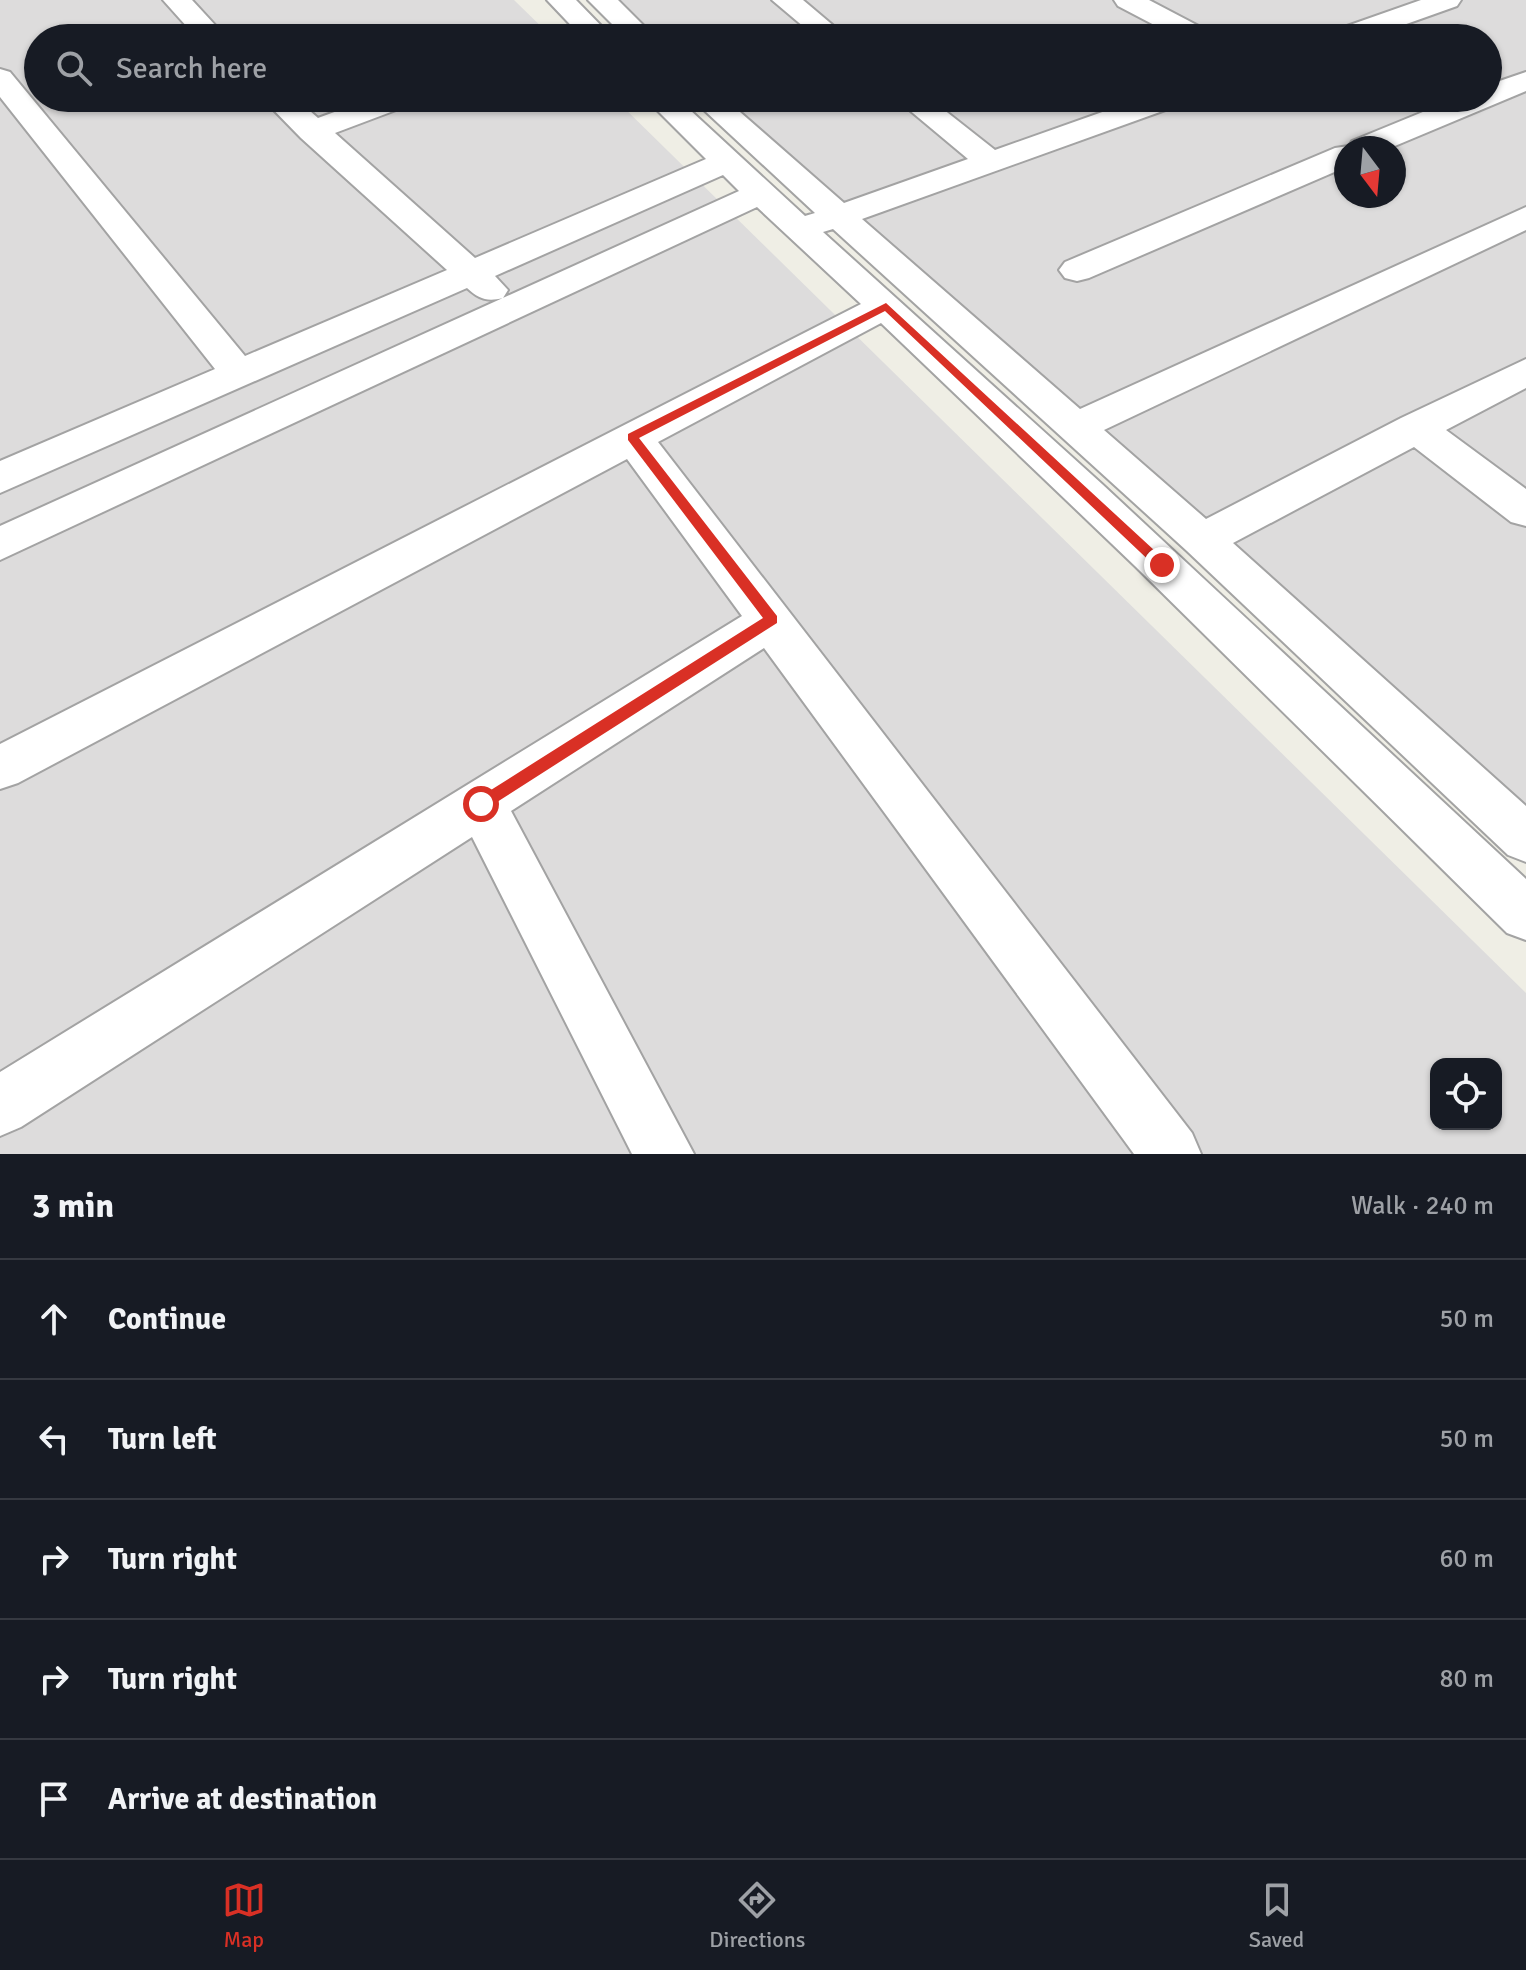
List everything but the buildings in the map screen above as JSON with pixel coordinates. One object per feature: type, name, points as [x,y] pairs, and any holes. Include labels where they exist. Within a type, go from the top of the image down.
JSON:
[{"type":"street","points":[[177,0],[200,24]]},
{"type":"street","points":[[561,0],[577,24]]},
{"type":"street","points":[[602,0],[627,24]]},
{"type":"street","points":[[786,0],[816,24]]},
{"type":"street","points":[[1379,24],[1447,0]]},
{"type":"street","points":[[1142,2],[1177,24]]},
{"type":"street","points":[[0,78],[24,105]]},
{"type":"street","points":[[1502,90],[1526,81]]},
{"type":"street","points":[[30,112],[239,374]]},
{"type":"street","points":[[292,112],[481,282]]},
{"type":"street","points":[[312,131],[363,112]]},
{"type":"street","points":[[675,112],[799,231],[886,306],[1162,565],[1526,915]]},
{"type":"street","points":[[722,112],[1077,427],[1526,839]]},
{"type":"street","points":[[928,112],[991,162]]},
{"type":"street","points":[[799,231],[1132,112]]},
{"type":"street","points":[[1392,136],[1449,112]]},
{"type":"street","points":[[1077,270],[1334,160]]},
{"type":"street","points":[[0,478],[239,374],[743,178]]},
{"type":"street","points":[[0,544],[743,178]]},
{"type":"street","points":[[1077,427],[1526,217]]},
{"type":"street","points":[[0,514],[481,282]]},
{"type":"street","points":[[0,768],[886,306]]},
{"type":"street","points":[[1202,540],[1526,372]]},
{"type":"street","points":[[1415,428],[1526,511]]},
{"type":"street","points":[[632,437],[1171,1154]]},
{"type":"street","points":[[0,1106],[772,620]]},
{"type":"street","points":[[481,804],[664,1154]]},
{"type":"shaded area","points":[[0,0],[514,0],[539,24],[24,24],[24,112],[628,112],[1526,993],[1526,1154],[0,1154]]},
{"type":"shaded area","points":[[599,0],[1526,0],[1526,848],[721,112],[1502,112],[1502,24],[625,24]]},
{"type":"route","points":[[481,804],[772,620],[632,437],[886,306],[1162,565]]}]
